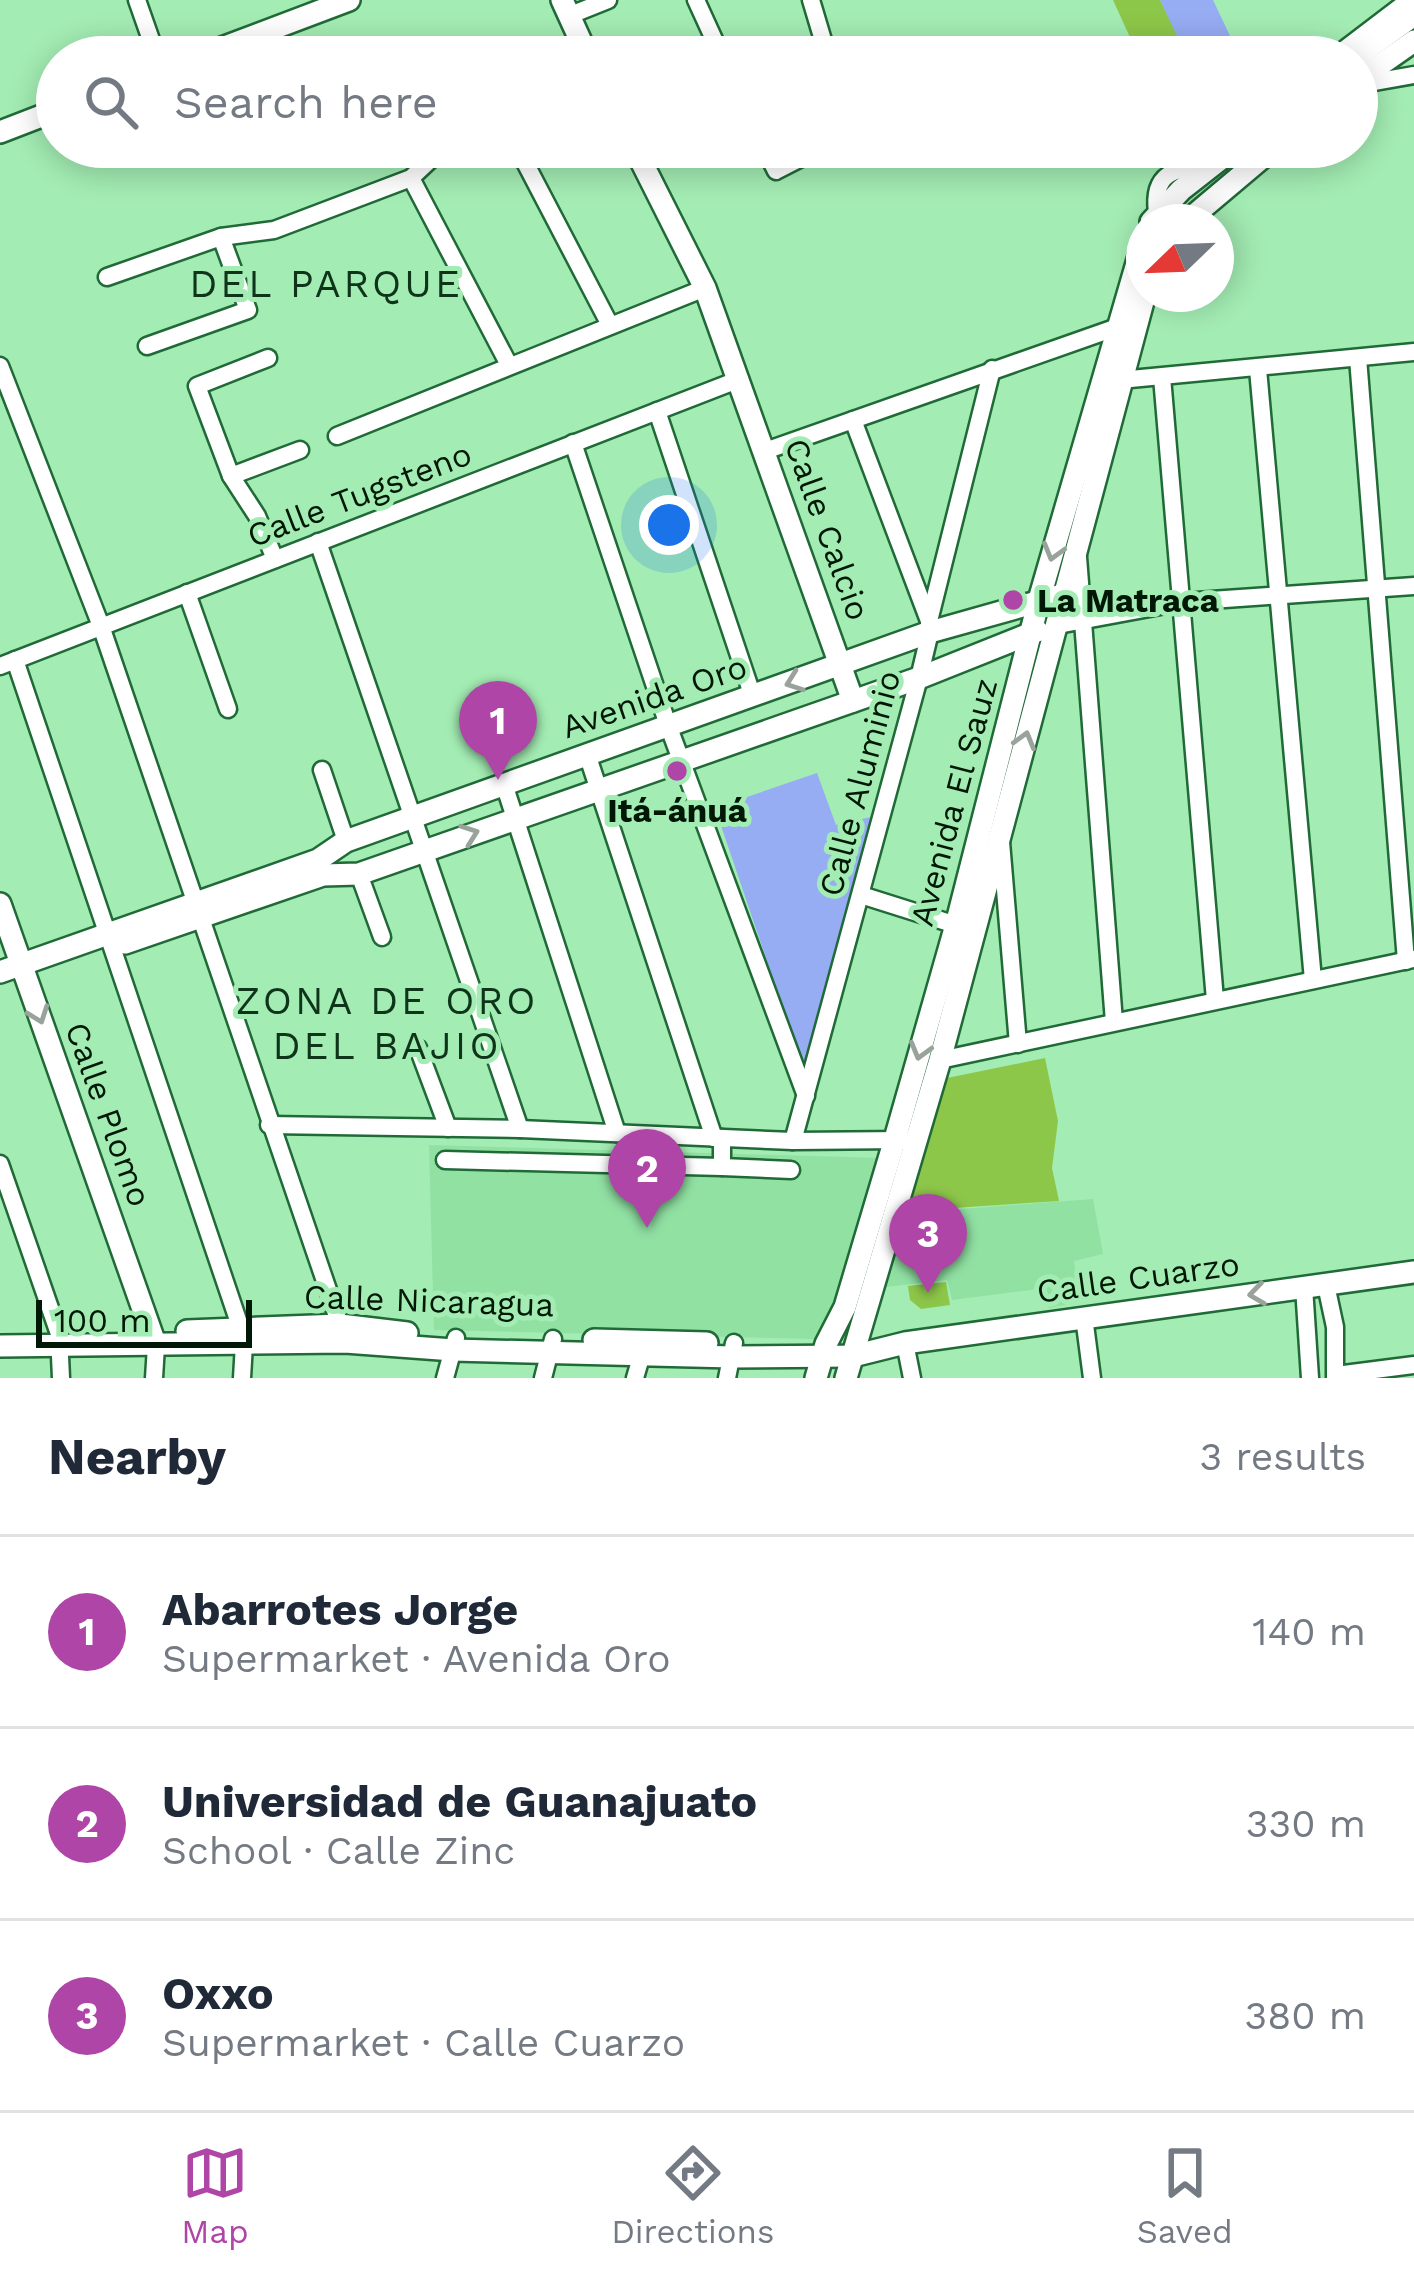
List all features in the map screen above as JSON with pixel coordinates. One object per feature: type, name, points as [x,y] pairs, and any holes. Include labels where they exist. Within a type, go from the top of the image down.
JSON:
[{"type":"main road","points":[[254,36],[349,0]]},
{"type":"main road","points":[[565,8],[578,36]]},
{"type":"main road","points":[[1378,41],[1414,15]]},
{"type":"main road","points":[[1378,68],[1414,41]]},
{"type":"main road","points":[[0,132],[36,118]]},
{"type":"main road","name":"Calle Calcio","points":[[645,168],[705,288],[854,701]]},
{"type":"main road","points":[[1169,204],[1209,168]]},
{"type":"main road","points":[[1207,204],[1250,168]]},
{"type":"main road","name":"Avenida El Sauz","points":[[856,1357],[956,925],[1031,632],[1129,312]]},
{"type":"main road","name":"Avenida El Sauz","points":[[822,1359],[940,1060],[1058,625],[1120,380],[1126,324],[1134,312]]},
{"type":"main road","name":"Avenida Oro","points":[[0,986],[16,971],[196,910],[318,860],[346,841],[754,697],[930,626],[1064,594]]},
{"type":"main road","name":"Avenida Oro","points":[[196,910],[323,875],[359,874],[1058,625]]},
{"type":"main road","name":"Calle Plomo","points":[[0,904],[16,971],[154,1339]]},
{"type":"main road","name":"Calle Cuarzo","points":[[856,1357],[905,1343],[1414,1272]]},
{"type":"main road","name":"Calle Nicaragua","points":[[0,1346],[243,1336],[340,1325],[454,1344]]},
{"type":"main road","name":"Calle Nicaragua","points":[[0,1333],[60,1340]]},
{"type":"main road","name":"Calle Nicaragua","points":[[243,1336],[552,1345],[640,1358],[856,1357]]},
{"type":"street","points":[[137,0],[150,36]]},
{"type":"street","points":[[565,8],[608,0]]},
{"type":"street","points":[[696,0],[712,36]]},
{"type":"street","points":[[812,0],[822,36]]},
{"type":"street","points":[[1362,36],[1409,0]]},
{"type":"street","points":[[1378,80],[1414,74]]},
{"type":"street","points":[[107,277],[221,237],[274,230],[411,178],[422,168]]},
{"type":"street","points":[[528,168],[610,325]]},
{"type":"street","points":[[411,178],[509,365]]},
{"type":"street","points":[[147,346],[248,310],[221,237]]},
{"type":"street","points":[[337,436],[705,288]]},
{"type":"street","points":[[765,451],[1126,324]]},
{"type":"street","points":[[1120,380],[1414,352]]},
{"type":"street","points":[[268,358],[197,386],[231,476],[257,516],[275,559]]},
{"type":"street","points":[[940,1060],[1410,960],[1358,358]]},
{"type":"street","name":"Calle Aluminio","points":[[793,1141],[919,678],[992,369]]},
{"type":"street","points":[[1258,369],[1313,980]]},
{"type":"street","points":[[1,373],[101,626],[340,1325]]},
{"type":"street","points":[[1162,377],[1215,1000]]},
{"type":"street","name":"Calle Tugsteno","points":[[8,663],[740,379]]},
{"type":"street","points":[[657,411],[754,697]]},
{"type":"street","points":[[853,419],[930,626]]},
{"type":"street","points":[[573,443],[668,725],[806,1096]]},
{"type":"street","points":[[231,476],[300,450]]},
{"type":"street","points":[[1077,541],[1114,1022]]},
{"type":"street","points":[[318,542],[520,1129]]},
{"type":"street","points":[[1058,625],[1182,602],[1414,586]]},
{"type":"street","points":[[187,593],[228,710]]},
{"type":"street","points":[[8,663],[111,940],[243,1336],[242,1378]]},
{"type":"street","points":[[587,754],[718,1138],[722,1167]]},
{"type":"street","points":[[322,770],[346,841]]},
{"type":"street","points":[[504,784],[617,1133]]},
{"type":"street","points":[[1000,827],[1018,1044]]},
{"type":"street","points":[[359,874],[382,937]]},
{"type":"street","points":[[861,895],[956,925]]},
{"type":"street","points":[[418,1048],[448,1128]]},
{"type":"street","points":[[269,1125],[520,1129],[793,1141],[905,1140]]},
{"type":"street","points":[[445,1160],[791,1170]]},
{"type":"street","points":[[0,1164],[60,1340],[61,1378]]},
{"type":"street","points":[[1315,1286],[1335,1328],[1335,1376],[1414,1365]]},
{"type":"street","points":[[1300,1378],[1310,1377],[1315,1286]]},
{"type":"street","points":[[1084,1317],[1092,1378]]},
{"type":"street","points":[[154,1339],[154,1378]]},
{"type":"street","points":[[905,1343],[912,1378]]},
{"type":"street","points":[[446,1378],[454,1344]]},
{"type":"street","points":[[543,1378],[552,1345]]},
{"type":"shaded area","points":[[1160,0],[1213,0],[1230,36],[1176,36]]},
{"type":"shaded area","points":[[817,773],[836,825],[871,817],[808,1082],[715,808]]},
{"type":"shaded area","points":[[429,1145],[881,1158],[843,1297],[817,1339],[434,1330]]},
{"type":"shaded area","points":[[1093,1199],[1103,1254],[1074,1261],[1079,1302],[1048,1308],[1045,1288],[952,1300],[947,1280],[886,1287],[907,1213]]},
{"type":"building","points":[[1113,0],[1160,0],[1177,36],[1129,36]]},
{"type":"building","points":[[1045,1058],[1058,1121],[1052,1168],[1059,1201],[908,1211],[947,1078]]},
{"type":"building","points":[[946,1282],[950,1305],[921,1309],[910,1300],[908,1286]]},
{"type":"place","name":"La Matraca","points":[[1013,600]]},
{"type":"place","name":"Itá-ánuá","points":[[677,771]]},
{"type":"place","name":"Abarrotes Jorge","points":[[498,780]]},
{"type":"place","name":"Universidad de Guanajuato","points":[[647,1228]]},
{"type":"place","name":"Oxxo","points":[[928,1293]]},
{"type":"district","name":"DEL PARQUE","points":[[326,283]]},
{"type":"district","name":"ZONA DE ORO DEL BAJIO","points":[[387,1022]]}]
